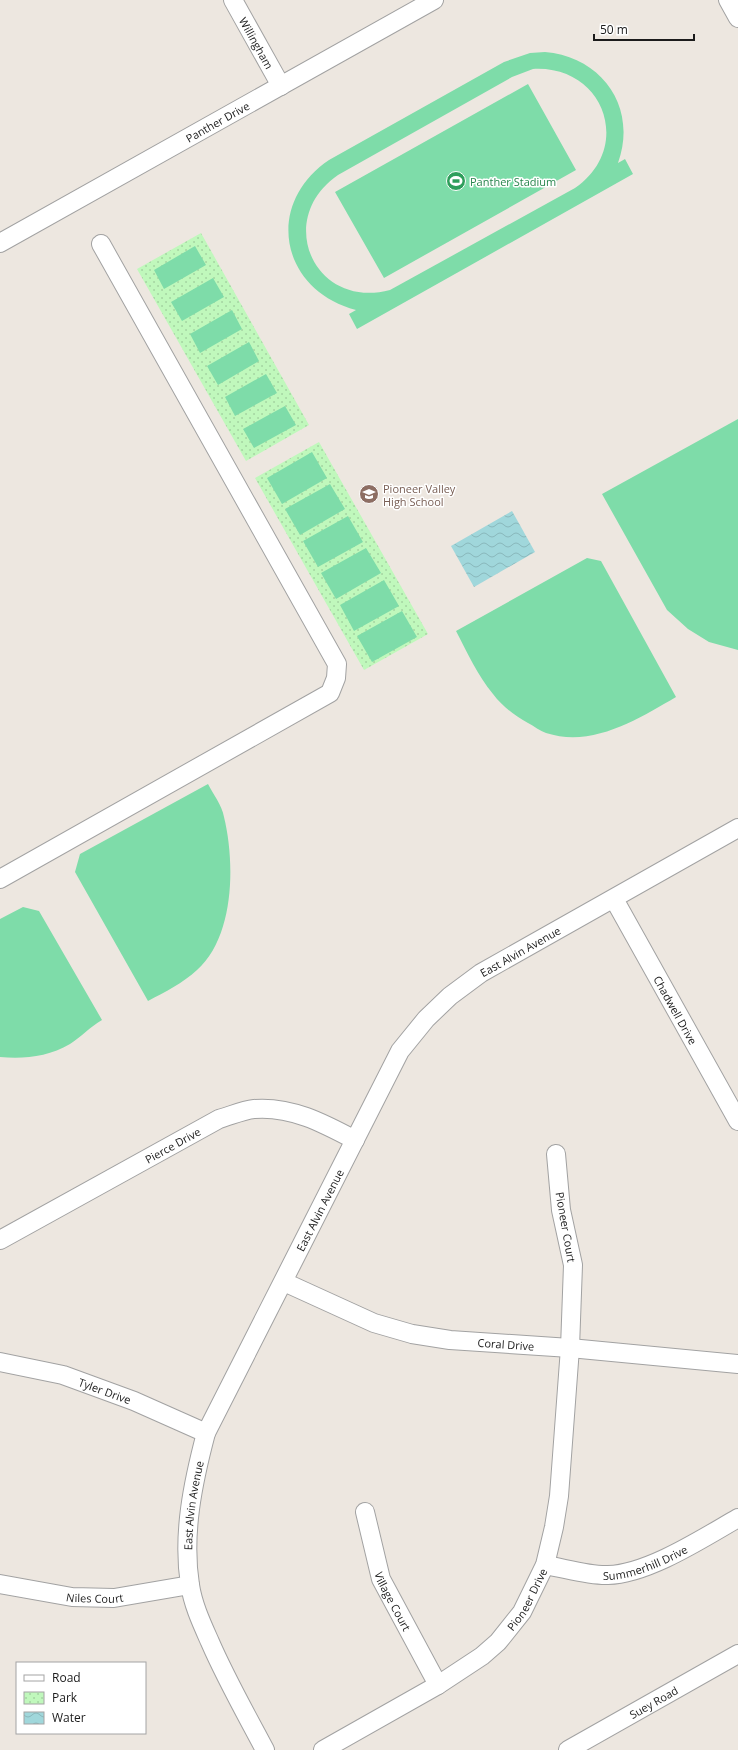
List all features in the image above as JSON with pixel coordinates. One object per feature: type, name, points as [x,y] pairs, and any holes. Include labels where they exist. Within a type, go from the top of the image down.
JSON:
[{"type":"street","name":"Willingham","points":[[233,0],[281,86]]},
{"type":"street","name":"Panther Drive","points":[[0,243],[434,0]]},
{"type":"street","points":[[728,0],[738,18]]},
{"type":"street","points":[[0,879],[330,693],[336,678],[337,664],[101,244]]},
{"type":"street","name":"East Alvin Avenue","points":[[265,1750],[224,1674],[197,1614],[190,1585],[188,1548],[189,1513],[196,1470],[206,1433],[400,1051],[426,1019],[450,996],[481,973],[738,828]]},
{"type":"street","name":"Chadwell Drive","points":[[614,899],[738,1121]]},
{"type":"street","name":"Pierce Drive","points":[[0,1240],[219,1119],[254,1109],[286,1111],[314,1118],[355,1140]]},
{"type":"street","name":"Pioneer Court","points":[[556,1154],[561,1210],[573,1265],[570,1348]]},
{"type":"street","name":"Coral Drive","points":[[284,1282],[374,1323],[412,1334],[450,1340],[570,1348],[738,1364]]},
{"type":"street","name":"Pioneer Drive","points":[[323,1750],[438,1685],[482,1656],[512,1627],[522,1612],[545,1565],[554,1528],[559,1496],[570,1348]]},
{"type":"street","name":"Tyler Drive","points":[[0,1362],[63,1375],[134,1401],[206,1433]]},
{"type":"street","name":"Village Court","points":[[365,1512],[381,1579],[438,1685]]},
{"type":"street","name":"Summerhill Drive","points":[[545,1565],[606,1575],[626,1574],[648,1567],[738,1518]]},
{"type":"street","name":"Niles Court","points":[[0,1584],[72,1597],[114,1598],[190,1585]]},
{"type":"street","name":"Suey Road","points":[[568,1750],[738,1654]]},
{"type":"green space","points":[[545,52],[565,56],[583,64],[598,75],[610,88],[619,105],[623,123],[623,142],[618,163],[625,159],[633,174],[357,329],[349,314],[356,310],[330,300],[311,284],[297,265],[290,244],[289,222],[295,199],[308,178],[329,160],[504,62],[530,53]],"holes":[[[533,69],[558,71],[578,80],[593,94],[603,112],[606,131],[603,152],[593,171],[575,188],[390,290],[363,293],[341,287],[323,274],[312,256],[306,236],[308,214],[319,193],[338,175],[512,77]]]},
{"type":"green space","name":"Panther Stadium","points":[[528,84],[576,170],[384,278],[335,192]]},
{"type":"green space","points":[[201,233],[309,425],[246,461],[137,269]]},
{"type":"green space","points":[[195,246],[206,265],[164,289],[154,270]]},
{"type":"green space","points":[[213,278],[224,297],[182,321],[171,302]]},
{"type":"green space","points":[[232,310],[242,329],[200,353],[190,334]]},
{"type":"green space","points":[[249,342],[259,361],[218,385],[207,366]]},
{"type":"green space","points":[[266,374],[277,393],[235,416],[225,397]]},
{"type":"green space","points":[[285,406],[296,425],[254,448],[243,429]]},
{"type":"green space","points":[[738,419],[738,650],[709,642],[688,629],[667,610],[602,494]]},
{"type":"green space","points":[[319,442],[428,634],[364,670],[255,478]]},
{"type":"green space","points":[[312,452],[327,478],[282,504],[267,478]]},
{"type":"green space","points":[[330,484],[345,509],[300,535],[285,509]]},
{"type":"green space","points":[[348,516],[363,542],[318,567],[303,541]]},
{"type":"green space","points":[[366,548],[381,573],[336,599],[321,573]]},
{"type":"green space","points":[[587,558],[601,561],[676,697],[631,722],[614,729],[581,737],[564,737],[542,731],[518,717],[500,703],[482,680],[456,631]]},
{"type":"green space","points":[[384,580],[399,606],[354,631],[340,605]]},
{"type":"green space","points":[[402,611],[417,637],[372,662],[357,636]]},
{"type":"green space","points":[[208,784],[221,808],[228,835],[230,876],[229,898],[225,919],[219,938],[210,956],[197,970],[180,983],[148,1001],[75,872],[80,854]]},
{"type":"green space","points":[[23,907],[39,911],[102,1020],[70,1044],[53,1052],[18,1058],[0,1057],[0,919]]},
{"type":"water","points":[[512,511],[535,552],[474,587],[451,546]]},
{"type":"place","name":"Panther Stadium","points":[[456,181]]},
{"type":"place","name":"Pioneer Valley High School","points":[[369,494]]}]
